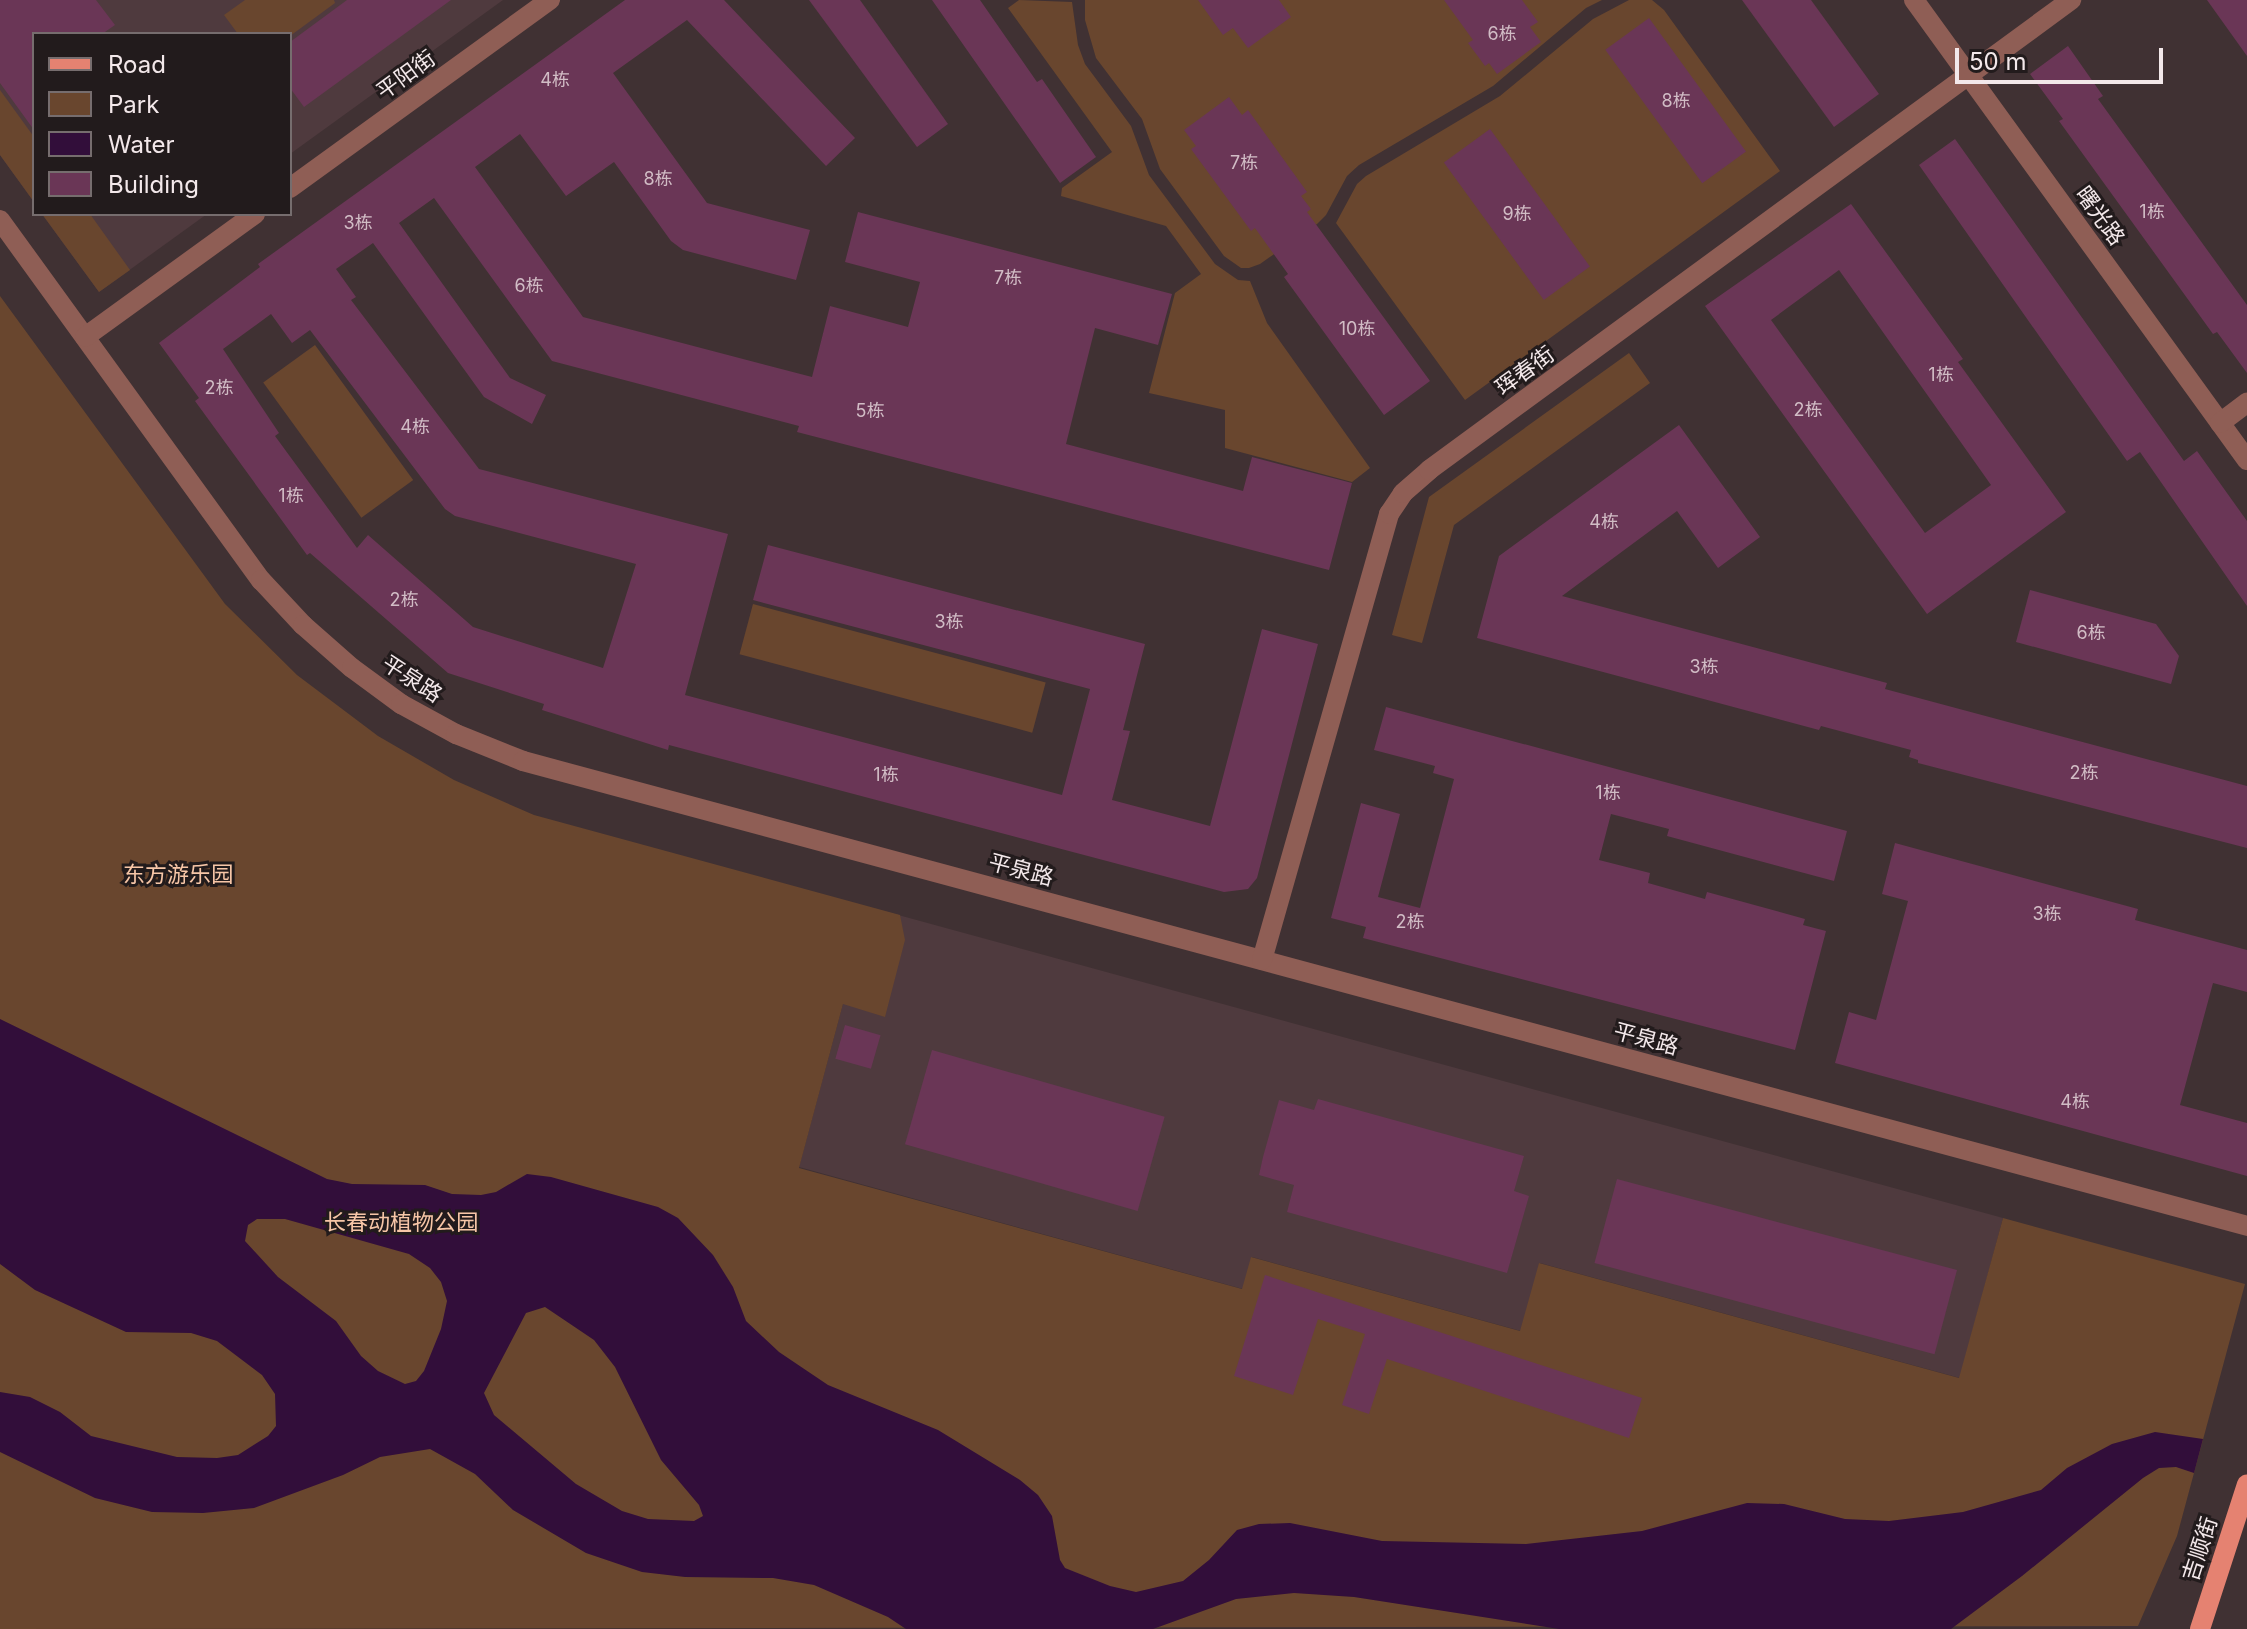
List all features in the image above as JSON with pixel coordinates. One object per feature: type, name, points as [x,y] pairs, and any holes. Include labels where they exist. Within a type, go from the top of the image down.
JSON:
[{"type":"main road","name":"吉顺街","points":[[2200,1629],[2241,1522],[2247,1484]]},
{"type":"street","name":"平阳街","points":[[292,187],[550,0]]},
{"type":"street","name":"曙光路","points":[[1914,0],[2247,460]]},
{"type":"street","name":"珲春街","points":[[1262,960],[1389,514],[1403,493],[1429,470],[2071,0]]},
{"type":"street","points":[[85,337],[252,216]]},
{"type":"street","name":"平泉路","points":[[0,220],[261,580],[303,625],[352,668],[415,712],[456,734],[523,761],[2247,1226]]},
{"type":"street","points":[[2220,423],[2247,403]]},
{"type":"shaded area","points":[[0,0],[503,0],[292,153],[292,32],[32,32],[32,199],[0,155]]},
{"type":"shaded area","points":[[43,216],[204,216],[99,292]]},
{"type":"shaded area","points":[[869,907],[2003,1218],[1960,1378],[1540,1263],[1521,1331],[1252,1257],[1243,1289],[799,1167]]},
{"type":"green space","points":[[245,0],[334,0],[335,3],[292,35],[292,32],[237,32],[224,15]]},
{"type":"green space","points":[[1019,0],[1072,2],[1078,45],[1085,64],[1131,126],[1149,175],[1215,264],[1238,280],[1250,281],[1267,323],[1370,468],[1352,482],[1225,448],[1225,410],[1149,393],[1175,293],[1201,274],[1166,226],[1061,196],[1062,188],[1112,152],[1008,8]]},
{"type":"green space","points":[[1085,0],[1602,0],[1586,8],[1493,86],[1359,165],[1347,176],[1326,215],[1317,224],[1260,264],[1241,268],[1224,256],[1160,169],[1142,119],[1096,58],[1085,20]]},
{"type":"green space","points":[[1629,0],[1652,0],[1664,10],[1780,171],[1465,400],[1336,223],[1357,184],[1366,176],[1500,96],[1593,19]]},
{"type":"green space","points":[[0,90],[32,134],[32,199],[0,155]]},
{"type":"green space","points":[[43,216],[91,216],[130,270],[99,292]]},
{"type":"green space","name":"长春动植物公园","points":[[0,296],[225,604],[297,675],[378,736],[454,780],[534,815],[900,915],[905,940],[885,1017],[843,1004],[799,1168],[1242,1289],[1251,1257],[1520,1331],[1539,1263],[1959,1378],[2003,1218],[2245,1284],[2177,1536],[2138,1626],[0,1629]]},
{"type":"green space","points":[[315,345],[413,480],[361,518],[263,383]]},
{"type":"green space","points":[[1629,353],[1650,383],[1454,525],[1422,643],[1392,635],[1429,497]]},
{"type":"green space","points":[[753,604],[1046,682],[1032,733],[740,654]]},
{"type":"water","points":[[0,1019],[327,1179],[352,1184],[425,1185],[452,1194],[481,1195],[496,1192],[527,1174],[551,1177],[658,1207],[678,1218],[713,1255],[733,1287],[746,1321],[779,1352],[828,1385],[938,1430],[1020,1480],[1038,1495],[1052,1516],[1060,1560],[1065,1568],[1110,1586],[1136,1592],[1183,1581],[1209,1560],[1237,1530],[1259,1524],[1290,1523],[1382,1541],[1526,1544],[1642,1531],[1747,1503],[1784,1504],[1845,1519],[1889,1521],[1963,1512],[2041,1490],[2067,1468],[2112,1444],[2155,1432],[2203,1439],[2194,1473],[2176,1467],[2159,1468],[2143,1478],[1951,1629],[1559,1629],[1354,1597],[1294,1593],[1236,1599],[1153,1629],[906,1629],[888,1617],[814,1585],[773,1578],[685,1577],[642,1572],[586,1553],[513,1510],[475,1474],[430,1449],[380,1457],[343,1475],[254,1508],[203,1513],[152,1512],[95,1498],[0,1452],[0,1392],[30,1397],[60,1412],[91,1436],[177,1457],[217,1458],[238,1455],[268,1436],[276,1426],[275,1394],[262,1375],[217,1341],[191,1333],[126,1332],[35,1290],[0,1264]],"holes":[[[257,1219],[285,1219],[409,1254],[430,1268],[441,1282],[447,1301],[441,1329],[424,1371],[416,1381],[405,1384],[378,1371],[361,1356],[336,1321],[278,1277],[245,1241],[248,1225]],[[545,1307],[594,1340],[615,1367],[661,1460],[699,1505],[703,1516],[694,1521],[648,1519],[622,1511],[576,1484],[494,1415],[484,1393],[526,1313]]]},
{"type":"building","points":[[0,0],[96,0],[115,25],[105,32],[32,32],[32,127],[0,83]]},
{"type":"building","points":[[347,0],[451,0],[304,107],[292,91],[292,41]]},
{"type":"building","points":[[625,0],[724,0],[855,138],[826,166],[687,20],[613,73],[707,203],[810,230],[796,280],[683,250],[671,241],[614,162],[566,196],[520,134],[475,167],[583,317],[812,377],[830,306],[908,327],[920,282],[845,262],[858,212],[1172,294],[1158,345],[1095,328],[1066,444],[1243,491],[1252,457],[1352,483],[1329,570],[797,432],[799,426],[552,361],[434,198],[399,223],[510,378],[546,395],[532,424],[484,397],[373,243],[336,269],[356,297],[351,300],[479,469],[728,534],[685,695],[1062,795],[1090,689],[753,600],[768,545],[1145,644],[1123,730],[1130,731],[1112,800],[1210,826],[1262,629],[1318,644],[1257,878],[1248,889],[1224,892],[669,745],[668,750],[542,710],[544,704],[448,673],[310,553],[307,555],[195,401],[199,398],[159,343],[260,267],[258,264]],"holes":[[[271,314],[292,343],[310,330],[445,509],[455,516],[636,564],[603,668],[473,627],[368,535],[357,548],[275,436],[279,433],[223,349]]]},
{"type":"building","points":[[809,0],[860,0],[948,124],[917,147]]},
{"type":"building","points":[[932,0],[980,0],[1037,82],[1042,79],[1096,157],[1060,183]]},
{"type":"building","points":[[1198,0],[1279,0],[1291,17],[1248,48],[1233,28],[1223,35]]},
{"type":"building","points":[[1444,0],[1522,0],[1538,22],[1530,27],[1541,42],[1497,74],[1489,63],[1485,66],[1468,43],[1473,40]]},
{"type":"building","points":[[1742,0],[1811,0],[1879,94],[1834,127]]},
{"type":"building","points":[[2207,0],[2247,0],[2247,56]]},
{"type":"building","points":[[1649,18],[1746,151],[1702,183],[1605,50]]},
{"type":"building","points":[[2068,46],[2103,96],[2098,99],[2247,305],[2247,373],[2217,332],[2213,334],[2059,121],[2063,119],[2030,74]]},
{"type":"building","points":[[1229,97],[1242,115],[1248,110],[1307,192],[1301,196],[1311,209],[1307,212],[1430,381],[1384,415],[1284,277],[1288,274],[1255,228],[1251,231],[1191,149],[1196,146],[1184,130]]},
{"type":"building","points":[[1490,129],[1590,267],[1544,300],[1444,163]]},
{"type":"building","points":[[1955,139],[2184,461],[2197,451],[2247,521],[2247,606],[2140,452],[2127,461],[1919,165]]},
{"type":"building","points":[[1851,204],[1963,359],[1958,362],[2066,512],[1927,614],[1705,306]],"holes":[[[1839,270],[1991,485],[1925,533],[1771,320]]]},
{"type":"building","points":[[1679,425],[1760,537],[1718,568],[1677,511],[1562,596],[1887,683],[1885,689],[2247,786],[2247,848],[1918,763],[1918,760],[1909,757],[1911,750],[1821,726],[1819,730],[1477,638],[1499,556]]},
{"type":"building","points":[[2030,590],[2156,624],[2179,656],[2171,684],[2016,642]]},
{"type":"building","points":[[1386,707],[1847,831],[1834,881],[1667,836],[1669,829],[1611,814],[1599,860],[1650,873],[1648,883],[1705,899],[1707,892],[1805,919],[1803,925],[1826,931],[1795,1050],[1363,938],[1366,927],[1331,918],[1361,803],[1400,814],[1378,897],[1420,908],[1454,779],[1433,773],[1435,766],[1374,750]]},
{"type":"building","points":[[1895,843],[2138,909],[2135,920],[2247,950],[2247,992],[2213,983],[2180,1105],[2247,1123],[2247,1176],[1835,1063],[1849,1012],[1876,1020],[1908,901],[1882,894]]},
{"type":"building","points":[[845,1025],[881,1035],[871,1069],[835,1059]]},
{"type":"building","points":[[932,1050],[1165,1117],[1138,1211],[905,1144]]},
{"type":"building","points":[[1318,1099],[1524,1156],[1514,1191],[1529,1196],[1507,1273],[1287,1212],[1294,1185],[1259,1175],[1263,1157],[1279,1100],[1314,1110]]},
{"type":"building","points":[[1617,1179],[1957,1270],[1934,1354],[1594,1263]]},
{"type":"building","points":[[1265,1275],[1642,1398],[1629,1438],[1387,1359],[1369,1414],[1342,1405],[1365,1334],[1318,1319],[1293,1395],[1234,1376]]},
{"type":"park label","name":"东方游乐园","points":[[178,875]]}]
